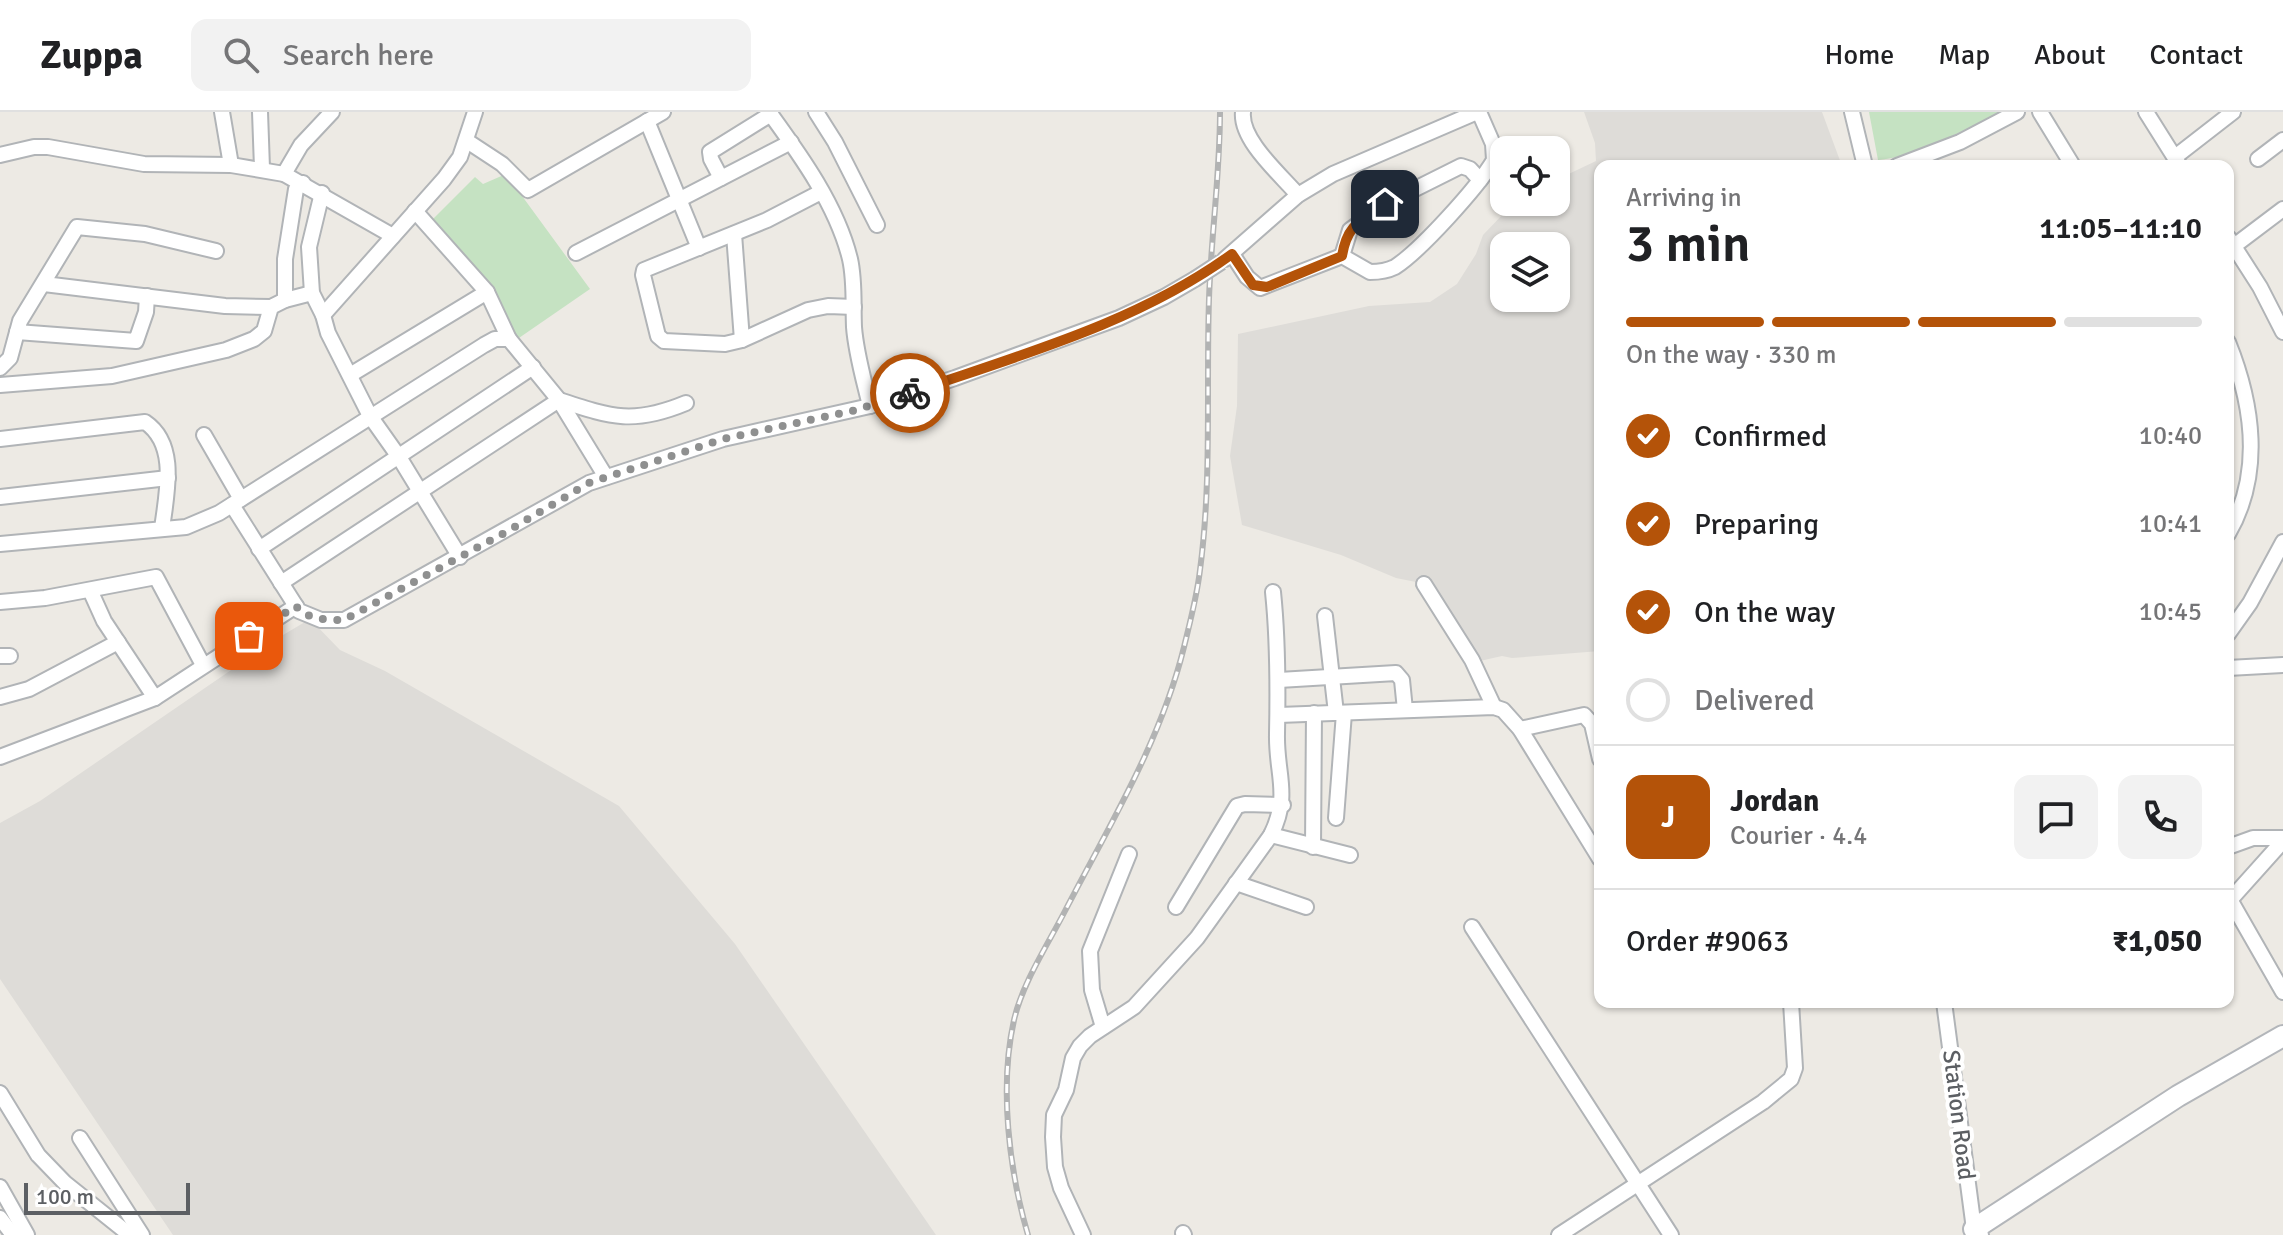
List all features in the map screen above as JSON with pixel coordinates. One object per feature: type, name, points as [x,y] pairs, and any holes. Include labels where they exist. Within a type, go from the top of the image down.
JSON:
[{"type":"main road","points":[[1976,1232],[2178,1096],[2283,1036]]},
{"type":"street","points":[[222,112],[231,165]]},
{"type":"street","points":[[260,112],[262,168]]},
{"type":"street","points":[[284,174],[301,145],[332,112]]},
{"type":"street","points":[[323,315],[452,168],[467,141],[475,112]]},
{"type":"street","points":[[816,112],[835,142],[877,225]]},
{"type":"street","points":[[1243,112],[1243,125],[1250,140],[1298,195]]},
{"type":"street","points":[[204,435],[259,549],[299,611],[321,620],[344,620],[589,483],[723,439],[870,406],[1119,318],[1195,279],[1226,258],[1298,195],[1333,174],[1478,112],[1495,151],[1494,160],[1480,180],[1424,241],[1394,267],[1370,272],[1342,256]]},
{"type":"street","points":[[1852,112],[1864,160]]},
{"type":"street","points":[[1913,160],[1960,142],[2017,112]]},
{"type":"street","points":[[2040,112],[2069,160]]},
{"type":"street","points":[[2146,112],[2177,160]]},
{"type":"street","points":[[2180,160],[2233,112]]},
{"type":"street","points":[[721,178],[710,152],[770,113],[821,192],[844,240],[853,280],[859,360],[870,406]]},
{"type":"street","points":[[467,141],[502,164],[528,190],[652,116],[699,248]]},
{"type":"street","points":[[2258,159],[2283,140]]},
{"type":"street","points":[[576,253],[791,142]]},
{"type":"street","points":[[0,155],[48,147],[144,164],[262,168],[303,183],[393,236]]},
{"type":"street","points":[[1342,256],[1345,239],[1357,223],[1408,191],[1461,166],[1470,169],[1480,180]]},
{"type":"street","points":[[0,385],[112,376],[226,350],[254,339],[264,331],[278,304],[296,189],[303,183]]},
{"type":"street","points":[[821,192],[734,234],[644,270],[658,336],[664,341],[725,344],[742,340],[808,310],[828,306],[854,307]]},
{"type":"street","points":[[322,193],[309,247],[312,293],[328,333],[370,416],[460,557]]},
{"type":"street","points":[[2234,240],[2283,209]]},
{"type":"street","points":[[415,211],[487,292],[509,339],[559,400],[606,477]]},
{"type":"street","points":[[0,368],[10,358],[20,321],[77,227],[145,234],[216,251]]},
{"type":"street","points":[[734,234],[742,340]]},
{"type":"street","points":[[2234,247],[2260,287],[2283,332]]},
{"type":"street","points":[[1226,258],[1260,288],[1342,256]]},
{"type":"street","points":[[44,284],[225,306],[278,304],[312,293]]},
{"type":"street","points":[[350,375],[487,292]]},
{"type":"street","points":[[17,332],[136,341],[146,312],[147,296]]},
{"type":"street","points":[[0,544],[186,527],[236,502],[495,339],[509,339]]},
{"type":"street","points":[[2234,356],[2248,406],[2252,451],[2247,488],[2234,519]]},
{"type":"street","points":[[259,549],[533,367]]},
{"type":"street","points":[[281,583],[559,400],[623,418],[657,413],[686,403]]},
{"type":"street","points":[[0,439],[145,422],[151,426],[167,456],[168,478],[162,529]]},
{"type":"street","points":[[0,497],[168,478]]},
{"type":"street","points":[[2234,626],[2283,542]]},
{"type":"street","points":[[0,602],[45,598],[156,577],[203,665]]},
{"type":"street","points":[[1424,584],[1472,660],[1494,707]]},
{"type":"street","points":[[90,590],[104,621],[155,698]]},
{"type":"street","points":[[1083,1235],[1061,1188],[1055,1167],[1054,1115],[1066,1090],[1073,1058],[1080,1046],[1148,994],[1206,927],[1271,835],[1283,805],[1278,757],[1279,680],[1273,592]]},
{"type":"street","points":[[0,757],[155,698],[296,606]]},
{"type":"street","points":[[1325,616],[1331,676],[1340,713],[1336,818]]},
{"type":"street","points":[[0,697],[29,689],[118,642]]},
{"type":"street","points":[[2234,668],[2283,665]]},
{"type":"street","points":[[1279,680],[1396,673],[1402,680],[1405,710]]},
{"type":"street","points":[[1279,715],[1494,707],[1503,710],[1520,729],[1594,849]]},
{"type":"street","points":[[1313,847],[1314,713]]},
{"type":"street","points":[[1520,729],[1584,715],[1592,724],[1594,733]]},
{"type":"street","points":[[1176,907],[1237,806],[1283,805]]},
{"type":"street","points":[[1271,835],[1350,855]]},
{"type":"street","points":[[2234,845],[2253,838],[2283,840]]},
{"type":"street","points":[[2234,893],[2283,840]]},
{"type":"street","points":[[1103,1027],[1092,990],[1090,951],[1129,854]]},
{"type":"street","points":[[1236,883],[1306,907]]},
{"type":"street","points":[[2234,907],[2283,992]]},
{"type":"street","points":[[1472,927],[1638,1184],[1665,1233]]},
{"type":"street","points":[[1559,1235],[1779,1092],[1791,1079],[1795,1068],[1791,1008]]},
{"type":"street","name":"Station Road","points":[[1945,1008],[1976,1232]]},
{"type":"street","points":[[0,1093],[38,1155],[65,1183],[130,1235]]},
{"type":"street","points":[[80,1138],[142,1235]]},
{"type":"street","points":[[0,1187],[27,1235]]},
{"type":"street","points":[[0,1218],[13,1235]]},
{"type":"shaded area","points":[[1584,112],[1822,112],[1840,160],[1596,160],[1595,143]]},
{"type":"shaded area","points":[[1594,162],[1594,651],[1512,658],[1502,656],[1471,663],[1421,583],[1396,578],[1341,555],[1242,525],[1230,456],[1237,406],[1238,334],[1369,306],[1430,302],[1457,284],[1476,254],[1483,235],[1501,216],[1570,216],[1570,173]]},
{"type":"shaded area","points":[[310,619],[340,650],[385,671],[619,806],[735,944],[936,1235],[173,1235],[0,979],[0,823],[40,801]]},
{"type":"green space","points":[[1869,112],[2000,112],[1923,148],[1878,160]]},
{"type":"green space","points":[[506,174],[590,289],[516,340],[429,223],[475,177],[483,184]]},
{"type":"railway","points":[[1028,1235],[1008,1128],[1007,1073],[1014,1020],[1029,978],[1148,749],[1174,682],[1197,589],[1206,502],[1209,299],[1220,112]]},
{"type":"way so far","points":[[249,636],[296,606],[299,611],[321,620],[344,620],[589,483],[723,439],[856,410],[910,393]]},
{"type":"route","points":[[910,393],[1119,318],[1164,297],[1232,254],[1253,285],[1267,287],[1342,256],[1350,230],[1385,204]]}]
